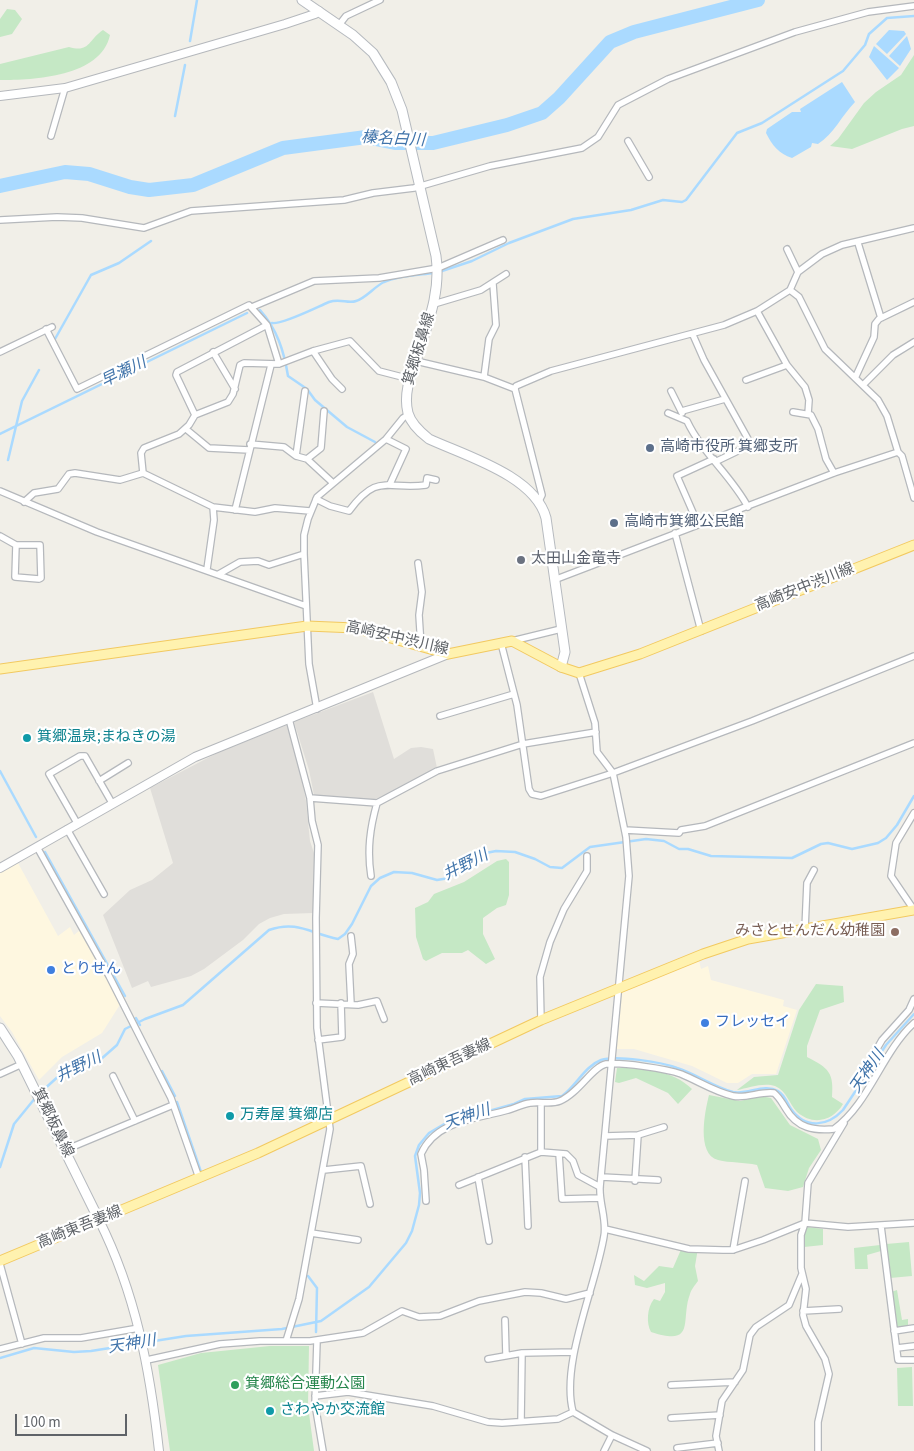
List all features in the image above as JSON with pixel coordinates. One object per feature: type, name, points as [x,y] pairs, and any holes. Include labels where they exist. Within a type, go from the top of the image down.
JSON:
[{"type":"main road","name":"箕郷板鼻線","points":[[302,0],[353,35],[379,61],[391,82],[403,114],[439,277],[434,304],[410,379],[406,404],[408,415]]},
{"type":"main road","points":[[408,415],[419,431],[429,439],[514,478],[539,500],[546,518],[565,652],[561,667]]},
{"type":"main road","name":"高崎安中渋川線","points":[[579,674],[701,631],[914,545]]},
{"type":"main road","name":"高崎安中渋川線","points":[[0,669],[307,626],[355,628],[448,654],[512,641]]},
{"type":"main road","points":[[512,641],[561,667],[579,674]]},
{"type":"main road","name":"高崎東吾妻線","points":[[0,1262],[199,1178],[541,1020],[618,987],[726,946],[805,929],[914,910]]},
{"type":"main road","name":"箕郷板鼻線","points":[[0,1028],[42,1102],[99,1220]]},
{"type":"street","points":[[339,25],[346,16],[380,0]]},
{"type":"street","points":[[0,220],[57,217],[82,218],[118,222],[144,228],[191,211],[344,200],[419,184],[505,162],[582,148],[598,137],[618,105],[668,79],[795,32],[868,12],[914,6]]},
{"type":"street","points":[[0,96],[65,88],[285,24],[319,11]]},
{"type":"street","points":[[51,136],[65,88]]},
{"type":"street","points":[[628,141],[649,177]]},
{"type":"street","points":[[515,389],[521,384],[551,371],[693,335],[757,311],[790,290],[798,272],[822,254],[842,245],[858,243],[914,228]]},
{"type":"street","points":[[0,352],[49,328],[77,389],[242,308],[249,305],[252,307],[314,281],[379,278],[438,268],[503,240]]},
{"type":"street","points":[[858,243],[882,318]]},
{"type":"street","points":[[787,249],[798,272]]},
{"type":"street","points":[[434,304],[481,290],[506,274]]},
{"type":"street","points":[[484,378],[489,339],[496,325],[493,284]]},
{"type":"street","points":[[790,290],[798,296],[825,349],[836,362],[856,376],[878,400],[887,416],[898,452],[902,456],[912,478],[914,498]]},
{"type":"street","points":[[856,376],[874,337],[875,324],[882,318],[914,302]]},
{"type":"street","points":[[252,307],[267,325],[279,364]]},
{"type":"street","points":[[757,311],[787,364],[808,394],[808,414]]},
{"type":"street","points":[[195,415],[176,375],[177,372],[267,325]]},
{"type":"street","points":[[693,335],[748,443],[744,448],[677,476],[698,524]]},
{"type":"street","points":[[143,473],[141,453],[144,448],[155,442],[172,438],[186,429],[195,415],[228,402],[234,389],[240,365],[244,363],[279,364],[313,351],[350,341],[379,371],[410,379]]},
{"type":"street","points":[[864,384],[893,355],[914,342]]},
{"type":"street","points":[[313,351],[342,389]]},
{"type":"street","points":[[213,352],[234,389]]},
{"type":"street","points":[[416,361],[484,378],[515,389]]},
{"type":"street","points":[[746,380],[787,364]]},
{"type":"street","points":[[235,510],[249,447],[271,365]]},
{"type":"street","points":[[515,389],[542,495],[539,500]]},
{"type":"street","points":[[296,456],[304,391]]},
{"type":"street","points":[[671,391],[696,440],[715,460],[748,507]]},
{"type":"street","points":[[668,413],[682,414],[725,399]]},
{"type":"street","points":[[307,459],[321,448],[324,411]]},
{"type":"street","points":[[793,412],[808,414],[816,422],[822,451],[834,473]]},
{"type":"street","points":[[317,709],[309,664],[304,554],[304,535],[310,510],[316,499],[386,439],[403,418],[408,415]]},
{"type":"street","points":[[186,429],[209,448],[284,447],[296,456],[307,459],[333,483]]},
{"type":"street","points":[[386,439],[406,449],[390,484]]},
{"type":"street","points":[[554,580],[834,473],[898,452]]},
{"type":"street","points":[[24,502],[34,493],[58,489],[69,474],[75,473],[120,480],[143,473],[213,507],[256,512],[275,508],[310,510]]},
{"type":"street","points":[[316,499],[330,506],[349,511],[372,486],[390,484],[426,485],[427,478],[436,480]]},
{"type":"street","points":[[0,491],[97,532],[207,569],[306,606]]},
{"type":"street","points":[[207,569],[214,520],[213,507]]},
{"type":"street","points":[[675,533],[701,631]]},
{"type":"street","points":[[0,536],[16,545],[40,545],[39,580],[15,577],[16,545]]},
{"type":"street","points":[[219,574],[240,562],[258,562],[269,565],[304,554]]},
{"type":"street","points":[[418,564],[422,592],[419,615],[421,646]]},
{"type":"street","points":[[512,641],[561,629]]},
{"type":"street","points":[[501,643],[514,694],[532,794],[541,796],[613,774],[914,656]]},
{"type":"street","points":[[0,868],[195,757],[317,709],[448,654]]},
{"type":"street","points":[[579,674],[593,715],[597,752],[613,774],[625,830],[630,876],[599,1198],[605,1229],[574,1352],[570,1402],[573,1412],[612,1435],[647,1451]]},
{"type":"street","points":[[440,716],[514,694]]},
{"type":"street","points":[[286,1341],[293,1323],[330,1140],[330,1119],[318,1040],[316,1003],[316,926],[319,852],[312,821],[310,798],[289,719]]},
{"type":"street","points":[[310,798],[377,803],[437,771],[524,744],[596,732]]},
{"type":"street","points":[[625,830],[679,833],[681,830],[705,826],[914,743]]},
{"type":"street","points":[[77,823],[49,774],[80,756],[85,756],[112,803]]},
{"type":"street","points":[[99,781],[128,763]]},
{"type":"street","points":[[371,876],[368,856],[369,831],[377,803]]},
{"type":"street","points":[[914,814],[896,843],[891,876],[914,910]]},
{"type":"street","points":[[66,829],[104,894]]},
{"type":"street","points":[[37,846],[136,1027],[173,1105],[199,1178]]},
{"type":"street","points":[[541,1020],[540,977],[550,942],[564,909],[584,877],[587,856]]},
{"type":"street","points":[[805,929],[806,894],[809,876],[814,870]]},
{"type":"street","points":[[351,936],[352,957],[349,964],[351,1004]]},
{"type":"street","points":[[857,1083],[882,1040],[909,1010],[914,999]]},
{"type":"street","points":[[316,1003],[358,1005],[377,1001],[384,1019]]},
{"type":"street","points":[[318,1040],[342,1037],[341,1003]]},
{"type":"street","points":[[818,1451],[818,1422],[829,1374],[821,1350],[806,1326],[803,1311],[806,1289],[802,1274],[801,1235],[805,1223],[808,1183],[876,1070],[899,1038],[914,1023]]},
{"type":"street","points":[[0,1074],[22,1064]]},
{"type":"street","points":[[426,1201],[421,1154],[430,1140],[459,1122],[510,1110],[532,1102],[558,1102],[576,1092],[594,1070],[606,1064],[637,1065],[680,1074],[734,1097],[774,1093],[794,1120],[810,1129],[834,1129],[850,1114]]},
{"type":"street","points":[[868,1065],[876,1070]]},
{"type":"street","points":[[113,1076],[135,1121]]},
{"type":"street","points":[[541,1103],[541,1152]]},
{"type":"street","points":[[65,1150],[173,1105]]},
{"type":"street","points":[[605,1136],[638,1135],[664,1127]]},
{"type":"street","points":[[635,1181],[638,1135]]},
{"type":"street","points":[[459,1185],[541,1152],[570,1157],[578,1175],[600,1187]]},
{"type":"street","points":[[558,1154],[562,1199],[599,1198]]},
{"type":"street","points":[[525,1157],[528,1226]]},
{"type":"street","points":[[324,1170],[361,1166],[370,1204]]},
{"type":"street","points":[[478,1177],[490,1241]]},
{"type":"street","points":[[602,1177],[635,1181],[658,1180]]},
{"type":"street","points":[[733,1250],[745,1181]]},
{"type":"street","points":[[99,1220],[125,1281],[140,1330],[146,1357],[159,1451]]},
{"type":"street","points":[[605,1229],[689,1248],[733,1250],[805,1223],[837,1226],[881,1226],[914,1223]]},
{"type":"street","points":[[881,1226],[898,1360],[914,1360]]},
{"type":"street","points":[[310,1233],[358,1240]]},
{"type":"street","points":[[0,1262],[22,1344]]},
{"type":"street","points":[[719,1451],[720,1415],[724,1397],[743,1370],[753,1331],[789,1305],[802,1274]]},
{"type":"street","points":[[146,1357],[220,1344],[317,1341],[369,1331],[402,1311],[419,1317],[440,1316],[479,1301],[525,1292],[541,1293],[566,1299],[590,1293]]},
{"type":"street","points":[[803,1311],[839,1309]]},
{"type":"street","points":[[505,1320],[506,1355]]},
{"type":"street","points":[[894,1331],[914,1328]]},
{"type":"street","points":[[0,1349],[44,1338],[82,1338],[140,1330]]},
{"type":"street","points":[[317,1341],[315,1396],[323,1451]]},
{"type":"street","points":[[897,1348],[914,1346]]},
{"type":"street","points":[[488,1359],[522,1353],[574,1352]]},
{"type":"street","points":[[521,1421],[522,1353]]},
{"type":"street","points":[[671,1385],[735,1382]]},
{"type":"street","points":[[315,1396],[348,1392],[433,1406],[488,1422],[558,1419],[573,1412]]},
{"type":"street","points":[[671,1418],[720,1415]]},
{"type":"street","points":[[604,1451],[612,1435]]},
{"type":"street","points":[[677,1448],[718,1443]]},
{"type":"shaded area","points":[[373,692],[394,759],[411,748],[433,749],[437,768],[414,782],[373,800],[314,795],[309,770],[294,722]]},
{"type":"shaded area","points":[[287,725],[297,755],[306,801],[310,841],[315,856],[313,913],[284,914],[270,918],[259,924],[243,940],[204,969],[191,976],[151,987],[148,981],[132,988],[103,915],[130,890],[152,880],[173,863],[150,788],[221,751]]},
{"type":"shaded area","name":"とりせん","points":[[18,863],[58,936],[70,927],[74,935],[80,930],[121,1003],[102,1033],[62,1057],[39,1080],[12,1032],[0,1016],[0,873]]},
{"type":"shaded area","name":"フレッセイ","points":[[699,960],[701,969],[708,966],[711,980],[784,1000],[783,1006],[797,1010],[776,1074],[752,1074],[738,1083],[727,1083],[692,1066],[634,1049],[616,1049],[620,996],[624,990]]},
{"type":"green space","points":[[7,9],[15,10],[22,19],[12,34],[0,37],[0,19]]},
{"type":"green space","points":[[103,30],[110,35],[104,49],[94,60],[80,68],[47,77],[0,80],[0,64],[69,47],[85,47]]},
{"type":"green space","points":[[914,55],[914,126],[852,149],[830,146],[838,139],[864,103],[876,92],[901,75]]},
{"type":"green space","points":[[506,859],[509,862],[509,895],[506,905],[497,908],[483,918],[483,934],[495,959],[486,964],[468,950],[462,953],[442,953],[426,961],[423,959],[416,937],[415,908],[428,902],[434,894],[464,882],[497,861]]},
{"type":"green space","points":[[816,984],[843,986],[844,1002],[820,1010],[807,1046],[807,1057],[829,1072],[832,1082],[832,1097],[843,1104],[834,1114],[822,1120],[810,1119],[797,1112],[785,1094],[775,1086],[761,1085],[737,1090],[754,1077],[778,1075],[799,1010]]},
{"type":"green space","points":[[617,1068],[657,1071],[676,1078],[692,1089],[678,1104],[668,1093],[636,1078],[619,1083],[615,1082]]},
{"type":"green space","points":[[709,1095],[740,1101],[761,1096],[771,1098],[790,1125],[818,1139],[821,1150],[809,1168],[803,1187],[788,1191],[765,1188],[757,1165],[723,1161],[711,1156],[704,1141],[704,1121]]},
{"type":"green space","points":[[807,1227],[823,1229],[823,1245],[804,1247],[803,1236]]},
{"type":"green space","points":[[909,1242],[912,1276],[890,1278],[886,1244]]},
{"type":"green space","points":[[683,1245],[698,1248],[695,1266],[698,1281],[690,1294],[684,1328],[681,1333],[675,1336],[665,1336],[651,1332],[648,1320],[650,1306],[654,1299],[660,1301],[665,1292],[665,1283],[647,1288],[635,1285],[634,1275],[644,1281],[659,1266],[673,1268]]},
{"type":"green space","points":[[880,1245],[881,1251],[867,1255],[868,1269],[855,1269],[854,1248]]},
{"type":"green space","points":[[897,1290],[902,1320],[908,1319],[908,1327],[896,1330],[891,1292]]},
{"type":"green space","name":"箕郷総合運動公園","points":[[270,1346],[309,1346],[308,1406],[314,1451],[170,1451],[158,1365],[201,1353]]},
{"type":"green space","points":[[912,1367],[913,1406],[898,1406],[897,1368]]},
{"type":"water","points":[[889,30],[904,31],[906,34],[887,54],[876,44]]},
{"type":"water","points":[[907,36],[911,49],[900,66],[889,56]]},
{"type":"water","points":[[874,46],[899,68],[887,80],[869,57]]},
{"type":"water","points":[[842,82],[855,102],[824,140],[818,144],[812,143],[811,147],[792,158],[776,148],[766,133],[767,129],[792,112],[801,112],[800,109]]},
{"type":"waterway","points":[[190,41],[197,0]]},
{"type":"waterway","name":"榛名白川","points":[[0,186],[65,172],[89,174],[130,187],[149,190],[193,185],[283,148],[366,137],[395,143],[433,143],[507,125],[542,113],[559,98],[610,42],[634,32],[758,0]]},
{"type":"waterway","points":[[442,271],[472,261],[509,243],[573,219],[631,210],[663,200],[682,202],[686,200],[737,133],[762,123],[843,71],[865,45],[869,34],[887,18],[914,16]]},
{"type":"waterway","points":[[175,116],[185,65]]},
{"type":"waterway","points":[[55,339],[91,275],[119,263],[151,241]]},
{"type":"waterway","points":[[272,323],[291,319],[329,302],[356,301],[380,284],[390,280],[434,273]]},
{"type":"waterway","name":"早瀬川","points":[[260,310],[271,325],[279,341],[288,376],[307,389],[315,400],[347,427],[375,442]]},
{"type":"waterway","name":"早瀬川","points":[[0,434],[247,313]]},
{"type":"waterway","points":[[8,460],[22,401],[39,370]]},
{"type":"waterway","points":[[0,771],[36,837]]},
{"type":"waterway","name":"井野川","points":[[40,1093],[62,1073],[78,1065],[100,1060],[117,1045],[125,1029],[145,1019],[183,1005],[269,930],[279,927],[296,927],[338,939],[345,934],[352,924],[371,886],[380,878],[394,872],[412,873],[437,880],[449,878],[481,854],[496,851],[515,852],[550,867],[562,868],[590,847],[646,839],[664,841],[679,849],[688,849],[711,856],[792,858],[821,844],[828,843],[852,849],[878,843],[886,838],[897,825],[914,796]]},
{"type":"waterway","points":[[45,852],[125,996]]},
{"type":"waterway","name":"天神川","points":[[0,1358],[34,1348],[74,1352],[91,1351],[186,1336],[282,1329],[321,1321],[369,1287],[406,1243],[412,1231],[419,1205],[420,1193],[415,1156],[419,1145],[429,1133],[446,1123],[514,1104],[525,1099],[562,1096],[595,1063],[601,1060],[617,1058],[670,1066],[733,1092],[773,1089],[786,1099],[791,1109],[803,1120],[810,1123],[824,1122],[831,1120],[843,1110],[886,1045],[914,1014]]},
{"type":"waterway","name":"井野川","points":[[136,1018],[140,1025]]},
{"type":"waterway","points":[[162,1071],[175,1096]]},
{"type":"waterway","name":"井野川","points":[[0,1167],[14,1124],[36,1097]]},
{"type":"waterway","points":[[177,1102],[201,1172]]},
{"type":"waterway","points":[[308,1276],[317,1288],[316,1332]]},
{"type":"place","name":"高崎市役所 箕郷支所","points":[[650,448]]},
{"type":"place","name":"高崎市箕郷公民館","points":[[614,523]]},
{"type":"place","name":"太田山金竜寺","points":[[521,560]]},
{"type":"place","name":"箕郷温泉;まねきの湯","points":[[27,738]]},
{"type":"place","name":"みさとせんだん幼稚園","points":[[895,932]]},
{"type":"place","name":"とりせん","points":[[51,970]]},
{"type":"place","name":"フレッセイ","points":[[705,1023]]},
{"type":"place","name":"万寿屋 箕郷店","points":[[230,1116]]},
{"type":"place","name":"箕郷総合運動公園","points":[[235,1385]]},
{"type":"place","name":"さわやか交流館","points":[[270,1411]]}]
